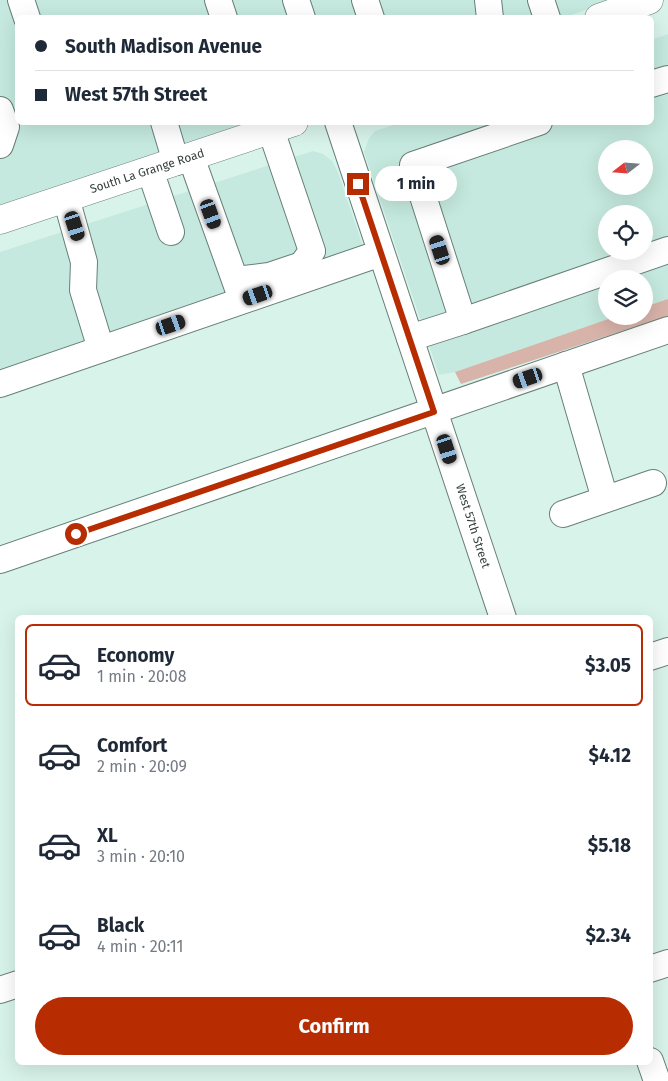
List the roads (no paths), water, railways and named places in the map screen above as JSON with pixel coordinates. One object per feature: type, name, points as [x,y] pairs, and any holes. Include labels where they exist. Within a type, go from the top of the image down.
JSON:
[{"type":"main road","points":[[602,11],[649,0]]},
{"type":"main road","name":"South La Grange Road","points":[[0,220],[282,126]]},
{"type":"street","points":[[21,0],[26,15]]},
{"type":"street","points":[[218,0],[223,15]]},
{"type":"street","points":[[296,0],[301,15]]},
{"type":"street","points":[[488,0],[490,15]]},
{"type":"street","points":[[541,0],[546,15]]},
{"type":"street","points":[[654,83],[668,79]]},
{"type":"street","points":[[0,110],[6,128],[0,146]]},
{"type":"street","points":[[166,125],[184,159],[239,290]]},
{"type":"street","name":"West 57th Street","points":[[339,125],[502,615]]},
{"type":"street","points":[[463,321],[413,166],[530,125]]},
{"type":"street","points":[[282,126],[318,262]]},
{"type":"street","points":[[150,170],[171,232]]},
{"type":"street","points":[[66,198],[84,262],[83,290],[101,350]]},
{"type":"street","points":[[410,338],[668,250]]},
{"type":"street","points":[[0,384],[101,350],[239,290],[318,262],[381,253]]},
{"type":"street","points":[[0,560],[566,365],[666,338]]},
{"type":"street","points":[[566,365],[605,499]]},
{"type":"street","points":[[563,514],[605,499],[662,474]]},
{"type":"street","points":[[653,656],[668,651]]},
{"type":"street","points":[[653,968],[668,963]]},
{"type":"street","points":[[0,990],[15,985]]},
{"type":"street","points":[[651,1065],[657,1081]]}]
